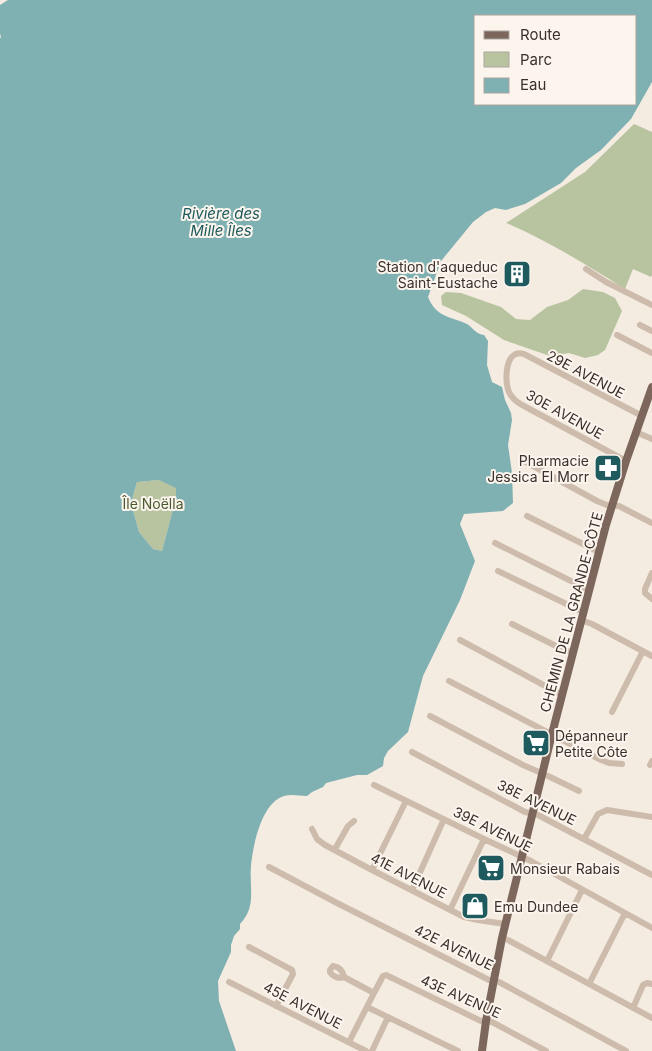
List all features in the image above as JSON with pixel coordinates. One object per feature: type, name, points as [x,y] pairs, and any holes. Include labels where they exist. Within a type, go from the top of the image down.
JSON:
[{"type":"main road","name":"CHEMIN DE LA GRANDE-CÔTE","points":[[482,1051],[493,981],[505,924],[582,616],[612,505],[636,432],[642,416],[649,406],[652,387]]},
{"type":"street","points":[[586,269],[606,282],[652,305]]},
{"type":"street","points":[[640,325],[652,331]]},
{"type":"street","points":[[617,335],[652,354]]},
{"type":"street","name":"29E AVENUE","points":[[520,353],[642,416]]},
{"type":"street","name":"30E AVENUE","points":[[520,353],[511,358],[506,373],[508,390],[515,401],[626,461]]},
{"type":"street","points":[[636,432],[652,439]]},
{"type":"street","points":[[524,461],[597,501],[607,505],[618,506],[652,523]]},
{"type":"street","points":[[527,516],[599,552]]},
{"type":"street","points":[[495,543],[589,590]]},
{"type":"street","points":[[498,571],[652,656]]},
{"type":"street","points":[[652,573],[645,589],[645,593],[652,599]]},
{"type":"street","points":[[512,624],[558,647],[573,652]]},
{"type":"street","points":[[460,640],[562,695]]},
{"type":"street","points":[[612,712],[643,651]]},
{"type":"street","points":[[449,681],[604,762],[622,764]]},
{"type":"street","points":[[430,716],[578,791]]},
{"type":"street","name":"38E AVENUE","points":[[412,752],[525,812],[538,815],[652,874]]},
{"type":"street","name":"39E AVENUE","points":[[374,785],[522,856],[652,928]]},
{"type":"street","points":[[372,870],[406,801]]},
{"type":"street","points":[[584,839],[598,814],[606,810],[652,817]]},
{"type":"street","points":[[412,890],[444,819]]},
{"type":"street","points":[[334,849],[348,826],[354,821]]},
{"type":"street","name":"41E AVENUE","points":[[312,829],[317,839],[334,849],[450,910],[478,920],[505,924]]},
{"type":"street","points":[[450,910],[484,839]]},
{"type":"street","name":"42E AVENUE","points":[[269,867],[489,980],[499,982],[626,1051]]},
{"type":"street","points":[[547,961],[582,890]]},
{"type":"street","points":[[589,984],[625,913]]},
{"type":"street","points":[[502,938],[632,1008],[651,1015]]},
{"type":"street","points":[[249,947],[292,970],[293,974],[276,1006]]},
{"type":"street","name":"43E AVENUE","points":[[374,993],[383,976],[386,975],[482,1021],[497,1025],[546,1051]]},
{"type":"street","points":[[344,977],[374,993],[349,1042]]},
{"type":"street","name":"45E AVENUE","points":[[229,982],[366,1051]]},
{"type":"street","points":[[632,1008],[643,985],[647,983],[652,984]]},
{"type":"street","points":[[367,1007],[458,1051]]},
{"type":"street","points":[[372,1051],[388,1017]]},
{"type":"green space","points":[[634,124],[652,132],[652,275],[651,277],[633,269],[625,289],[552,245],[506,223],[585,172]]},
{"type":"green space","points":[[583,289],[603,292],[615,298],[622,311],[605,350],[598,355],[585,358],[569,353],[550,356],[504,340],[466,316],[442,305],[441,296],[446,292],[461,293],[501,307],[516,319],[530,320],[547,307],[568,300]]},
{"type":"green space","name":"Île Noëlla","points":[[159,480],[176,487],[176,498],[162,551],[153,549],[139,532],[131,503],[137,482]]},
{"type":"water","name":"Rivière des Mille Îles","points":[[8,0],[652,0],[652,82],[631,119],[601,150],[576,168],[561,183],[525,204],[506,210],[495,208],[486,212],[473,222],[441,261],[428,297],[431,304],[439,312],[467,324],[484,335],[488,341],[487,365],[492,382],[502,387],[511,413],[512,420],[508,445],[512,473],[513,503],[503,511],[464,514],[460,524],[475,561],[460,600],[423,676],[408,732],[388,751],[384,758],[383,766],[367,775],[357,775],[326,783],[323,787],[307,796],[284,796],[276,800],[269,807],[264,816],[256,837],[252,858],[249,911],[240,924],[240,929],[234,936],[231,952],[218,981],[219,1001],[236,1051],[0,1051],[0,5]],"holes":[[[159,480],[176,488],[176,498],[162,551],[153,549],[139,532],[131,503],[137,482]]]},
{"type":"place","name":"Station d'aqueduc Saint-Eustache","points":[[517,274]]},
{"type":"place","name":"Pharmacie Jessica El Morr","points":[[608,468]]},
{"type":"place","name":"Dépanneur Petite Côte","points":[[536,743]]},
{"type":"place","name":"Monsieur Rabais","points":[[491,868]]},
{"type":"place","name":"Emu Dundee","points":[[475,906]]}]
